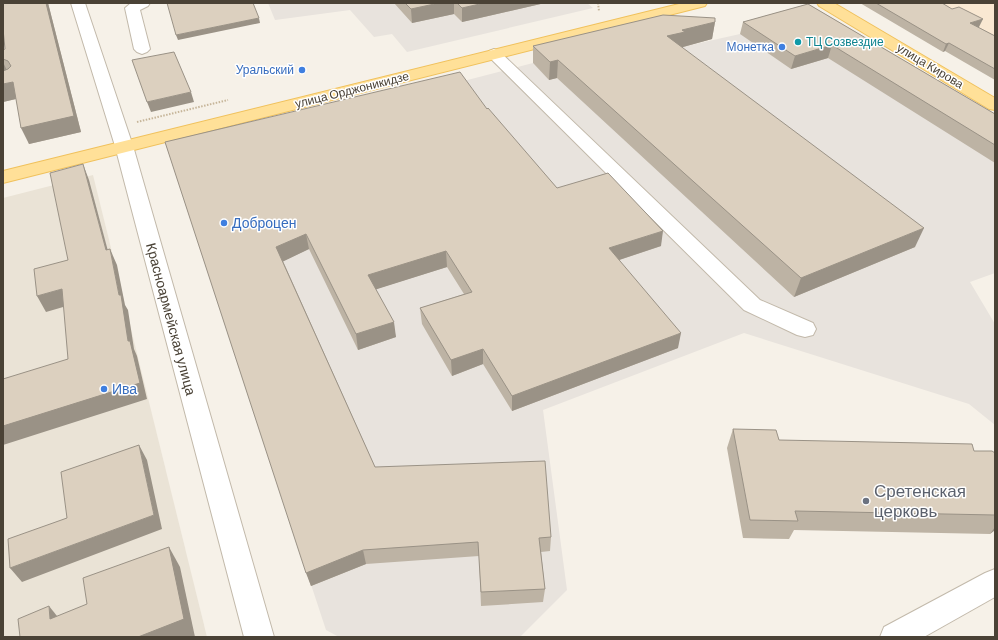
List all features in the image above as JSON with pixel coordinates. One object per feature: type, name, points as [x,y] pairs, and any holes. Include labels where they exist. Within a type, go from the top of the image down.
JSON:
[{"type":"main road","name":"улица Орджоникидзе","points":[[3,177],[700,3]]},
{"type":"main road","name":"улица Кирова","points":[[824,3],[995,105]]},
{"type":"street","name":"Красноармейская улица","points":[[78,3],[124,146],[259,637]]},
{"type":"street","points":[[142,49],[132,8],[143,3]]},
{"type":"street","points":[[494,54],[752,305],[805,329]]},
{"type":"street","points":[[895,637],[995,582]]},
{"type":"path","points":[[598,3],[599,12]]},
{"type":"shaded area","points":[[268,3],[587,3],[593,8],[407,52],[392,34],[374,37],[350,10],[275,20]]},
{"type":"shaded area","points":[[942,3],[995,3],[995,79],[894,16]]},
{"type":"shaded area","points":[[740,34],[857,50],[995,163],[995,273],[970,282],[995,324],[995,425],[969,404],[744,333],[543,410],[567,590],[520,637],[339,637],[326,630],[170,157],[533,63],[550,80],[664,51]]},
{"type":"shaded area","points":[[93,175],[207,637],[3,637],[3,198]]},
{"type":"building","points":[[3,3],[46,3],[74,116],[21,128],[13,82],[3,84],[3,71],[11,66],[8,61],[3,59],[3,50],[5,49]]},
{"type":"building","points":[[167,3],[253,3],[259,18],[176,35]]},
{"type":"building","points":[[405,3],[439,3],[411,9]]},
{"type":"building","points":[[457,3],[484,3],[462,8]]},
{"type":"building","points":[[876,3],[942,3],[952,9],[959,7],[983,19],[970,23],[995,36],[995,69],[949,43],[946,44]]},
{"type":"building","points":[[808,4],[995,114],[995,145],[832,45],[795,56],[743,22]]},
{"type":"building","points":[[663,15],[715,18],[715,22],[682,30],[685,32],[667,36],[924,228],[801,278],[558,60],[550,62],[533,46]]},
{"type":"building","points":[[174,52],[191,92],[147,102],[132,60]]},
{"type":"building","points":[[460,72],[487,109],[488,108],[557,188],[608,173],[663,231],[609,248],[681,333],[512,396],[483,349],[451,360],[420,308],[472,292],[446,251],[368,275],[394,322],[356,334],[306,234],[276,247],[375,467],[545,461],[551,537],[539,538],[545,589],[481,592],[478,542],[363,550],[306,573],[165,142]]},
{"type":"building","points":[[83,164],[106,250],[110,249],[119,295],[121,295],[128,341],[130,341],[140,383],[3,426],[3,379],[68,359],[62,289],[37,296],[34,269],[68,260],[50,173]]},
{"type":"building","name":"Сретенская церковь","points":[[733,429],[776,430],[779,440],[972,444],[974,451],[992,451],[995,453],[995,515],[795,511],[798,521],[750,520]]},
{"type":"building","points":[[139,445],[154,515],[10,568],[8,539],[67,518],[61,472]]},
{"type":"building","points":[[169,547],[184,619],[138,637],[20,637],[18,619],[49,606],[50,619],[87,604],[83,578]]},
{"type":"place","name":"ТЦ Созвездие","points":[[798,42]]},
{"type":"place","name":"Монетка","points":[[782,47]]},
{"type":"place","name":"Уральский","points":[[302,70]]},
{"type":"place","name":"Доброцен","points":[[224,223]]},
{"type":"place","name":"Ива","points":[[104,389]]},
{"type":"place","name":"Сретенская церковь","points":[[866,501]]}]
